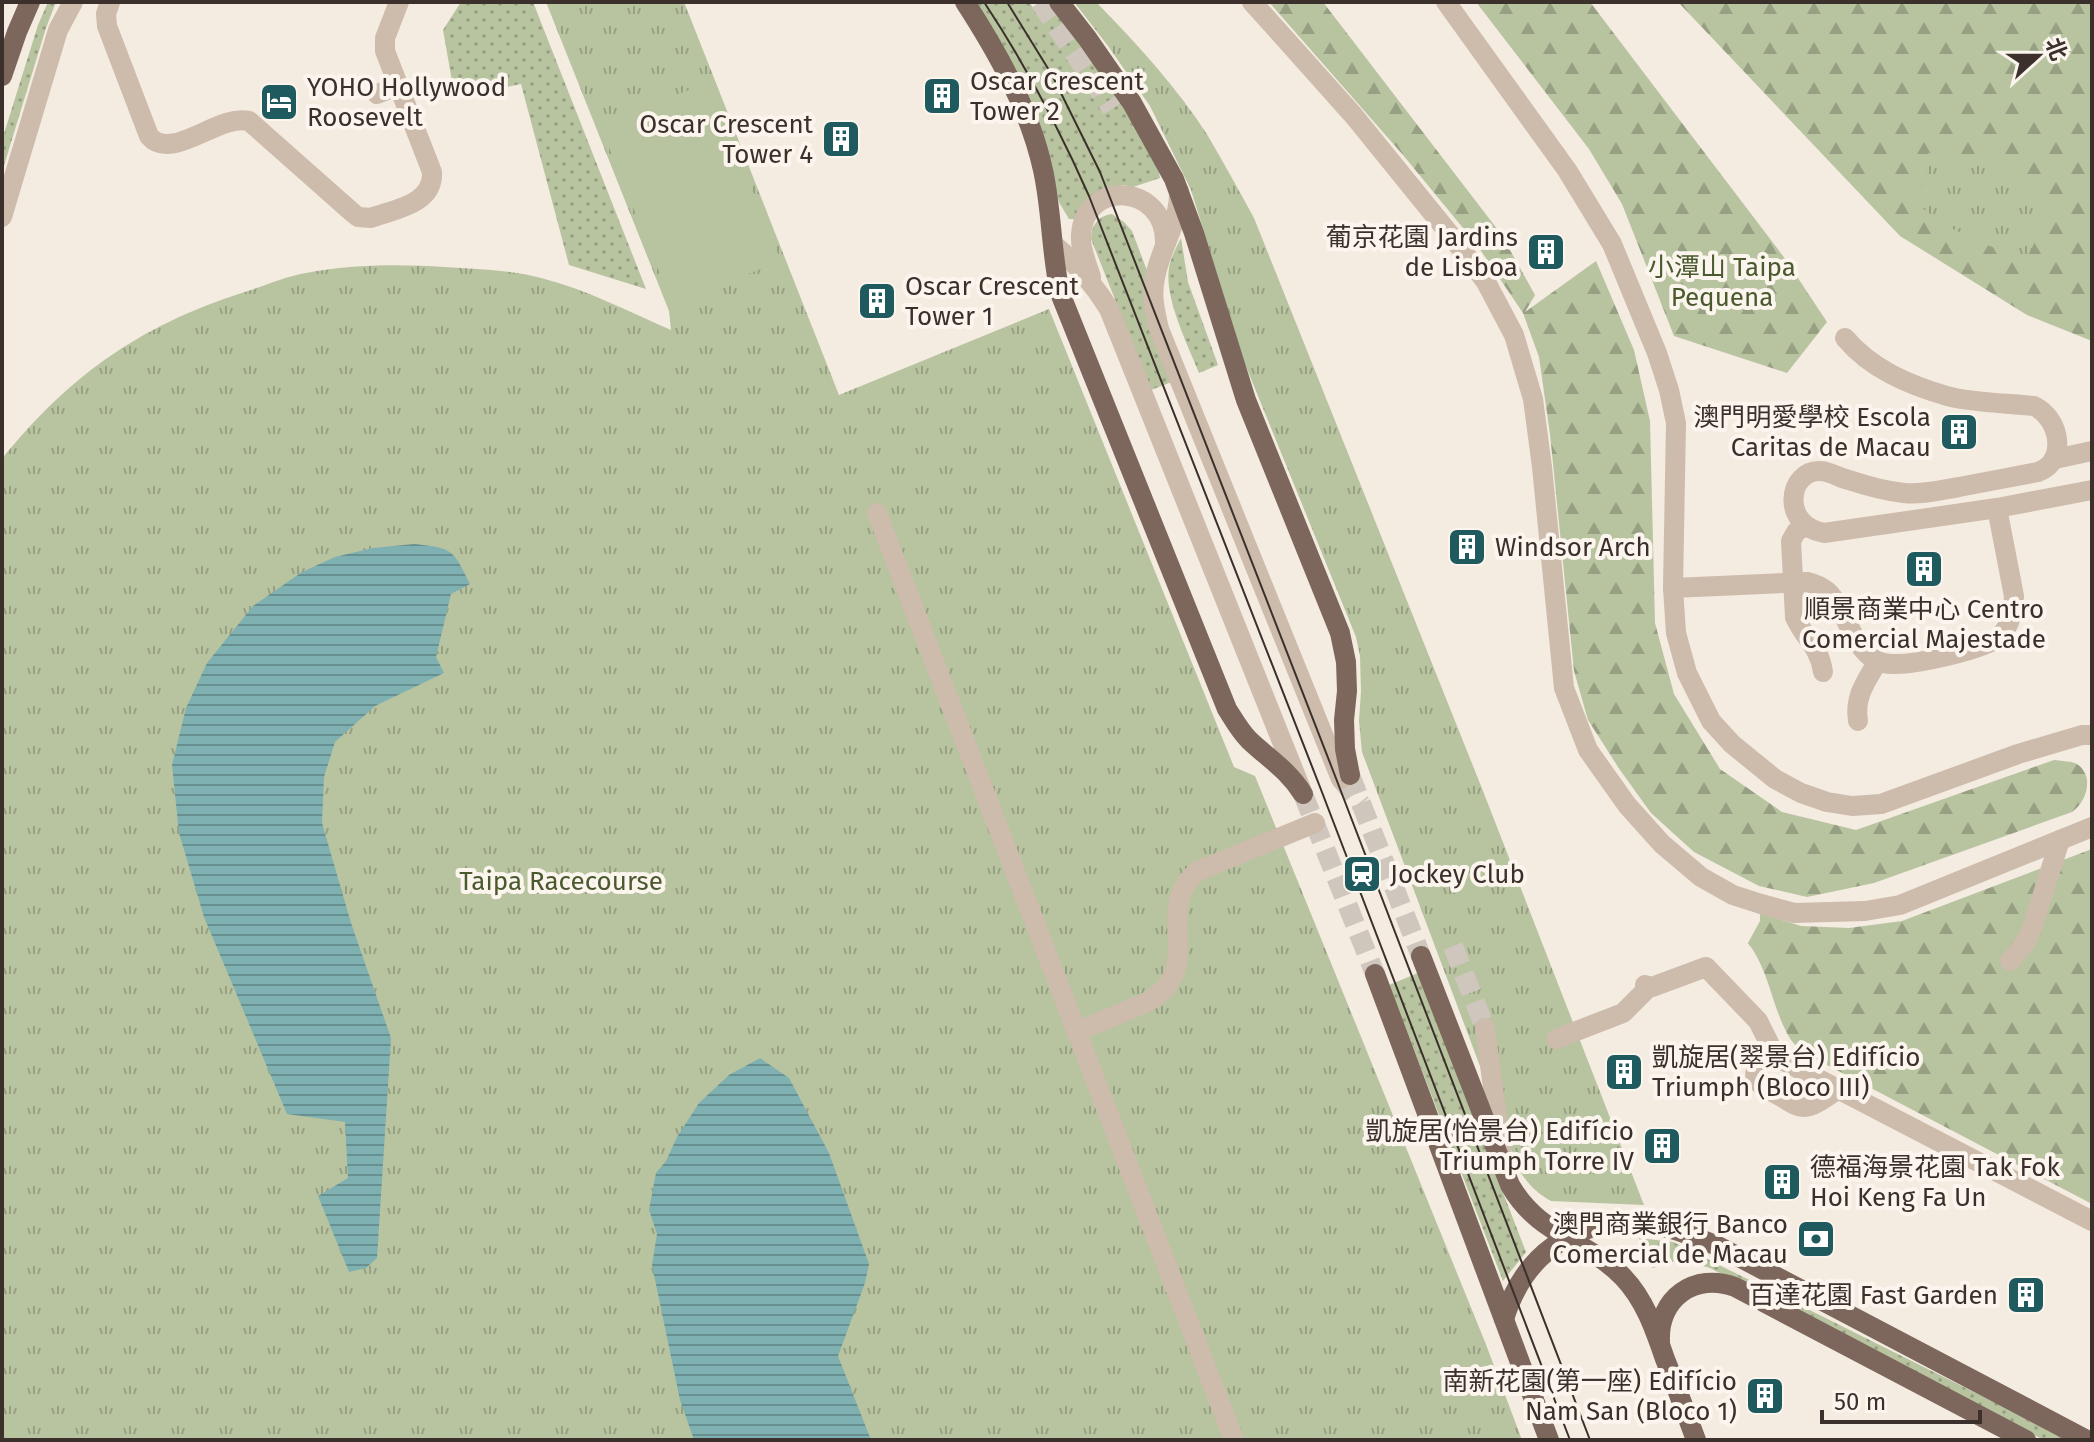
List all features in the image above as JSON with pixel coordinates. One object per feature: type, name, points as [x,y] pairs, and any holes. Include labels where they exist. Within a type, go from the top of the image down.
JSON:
[{"type":"main road","points":[[2,76],[30,2]]},
{"type":"main road","points":[[965,2],[1003,66],[1033,131],[1049,204],[1060,293],[1227,709],[1249,740],[1282,766],[1303,794]]},
{"type":"main road","points":[[1059,2],[1132,103],[1162,154],[1179,191],[1246,400],[1340,633],[1346,662],[1346,777]]},
{"type":"main road","points":[[1421,956],[1510,1185],[1522,1205],[1539,1221],[1609,1265],[1633,1288],[1650,1317],[1696,1440]]},
{"type":"main road","points":[[1375,974],[1549,1440]]},
{"type":"main road","points":[[1504,1319],[1516,1288],[1528,1270],[1566,1238],[1584,1229],[1624,1223],[1659,1226],[1718,1246],[2087,1440]]},
{"type":"main road","points":[[1663,1353],[1661,1323],[1674,1299],[1696,1285],[1722,1283],[2026,1440]]},
{"type":"street","points":[[2,217],[58,30],[73,2]]},
{"type":"street","points":[[110,2],[106,14],[107,26],[153,141],[171,145],[237,119],[249,121],[353,213],[364,219],[420,199],[428,191],[432,180],[432,172],[385,51],[385,38],[399,2]]},
{"type":"street","points":[[1252,2],[1354,116],[1452,237],[1486,282],[1514,335],[1533,399],[1564,688],[1588,750],[1627,805],[1662,844],[1701,877],[1733,895],[1794,913],[1865,911],[1900,905],[2092,827]]},
{"type":"street","points":[[1446,2],[1567,170],[1612,244],[1657,353],[1676,423],[1673,588],[1676,633],[1687,673],[1711,721],[1732,744],[1775,779],[1801,793],[1852,806],[1881,804],[2018,754],[2082,735],[2092,735]]},
{"type":"street","points":[[377,94],[398,86]]},
{"type":"street","points":[[1179,191],[1179,205],[1155,277],[1153,300],[1159,329],[1346,777]]},
{"type":"street","points":[[1094,285],[1081,239],[1082,224],[1089,211],[1100,201],[1128,195],[1142,199],[1154,208],[1161,219],[1165,246]]},
{"type":"street","points":[[1053,244],[1075,262],[1109,309],[1303,794]]},
{"type":"street","points":[[1845,338],[1858,354],[1887,374],[1936,392],[2034,406],[2042,410],[2053,424],[2058,452],[2045,470],[1924,493],[1890,491],[1820,471],[1811,473],[1794,491],[1798,519],[1814,532],[1997,508],[2092,490]]},
{"type":"street","points":[[2055,459],[2092,451]]},
{"type":"street","points":[[1673,588],[1808,582],[1830,594],[1868,655],[1878,661],[1890,665],[1902,664],[1973,650],[1987,646],[1999,637],[2013,611],[2014,596],[1997,508]]},
{"type":"street","points":[[877,513],[1234,1440]]},
{"type":"street","points":[[1805,526],[1796,532],[1791,541],[1795,617],[1821,658],[1823,672]]},
{"type":"street","points":[[1858,721],[1858,696],[1878,661]]},
{"type":"street","points":[[2057,742],[2073,742],[2092,752]]},
{"type":"street","points":[[1076,1032],[1155,998],[1174,978],[1179,958],[1177,910],[1181,889],[1189,878],[1198,871],[1315,823]]},
{"type":"street","points":[[2010,961],[2025,943],[2032,928],[2060,840]]},
{"type":"street","points":[[1556,1039],[1623,1013],[1647,986],[1706,967],[1758,1021],[1776,1057]]},
{"type":"street","points":[[1485,1028],[1503,1166]]},
{"type":"street","points":[[1838,1089],[1806,1107],[1763,1087],[1756,1079],[1755,1071],[1760,1061],[1776,1057],[1838,1089],[2092,1221]]},
{"type":"green space","points":[[48,2],[56,2],[2,172],[2,140]]},
{"type":"green space","points":[[461,2],[533,2],[646,289],[569,265],[521,84],[455,98],[443,30]]},
{"type":"green space","name":"Taipa Racecourse","points":[[546,2],[684,2],[839,395],[1049,309],[1234,767],[1255,776],[1522,1440],[2,1440],[2,459],[56,400],[114,353],[179,317],[215,302],[306,273],[393,265],[517,273],[574,288],[671,330],[669,311]]},
{"type":"green space","points":[[971,2],[1029,2],[1041,19],[1051,11],[1045,2],[1050,2],[1102,72],[1158,166],[1160,178],[1133,187],[1123,185],[1101,191],[1077,219],[1069,219]]},
{"type":"green space","points":[[1074,2],[1096,2],[1141,49],[1196,118],[1254,218],[1483,791],[1644,1205],[1551,1201],[1533,1188],[1519,1170],[1362,752],[1360,656],[1356,637],[1245,364],[1191,190],[1150,106]]},
{"type":"green space","points":[[1269,2],[1323,2],[1501,234],[1535,295],[1525,312],[1596,261],[1634,350],[1650,421],[1655,623],[1674,694],[1720,769],[1782,812],[1856,830],[2054,760],[2075,763],[2085,773],[2087,786],[2078,807],[2072,812],[1874,883],[1807,897],[1759,886],[1694,852],[1651,813],[1588,720],[1574,671],[1550,434],[1539,357],[1523,313],[1477,245]]},
{"type":"green space","name":"小潭山 Taipa Pequena","points":[[1476,2],[1590,2],[1786,260],[1827,322],[1787,373],[1674,336],[1622,204],[1589,149]]},
{"type":"green space","points":[[1678,2],[2092,2],[2092,341],[2027,315],[1900,236]]},
{"type":"green space","points":[[709,82],[781,261],[672,304],[600,125]]},
{"type":"green space","points":[[1928,153],[1977,162],[1983,156],[2051,209],[2027,258],[1967,236],[1940,221],[1913,200],[1926,179]]},
{"type":"green space","points":[[1112,214],[1132,231],[1187,376],[1151,390],[1091,239],[1096,222]]},
{"type":"green space","points":[[1181,238],[1188,282],[1218,365],[1199,373],[1178,321],[1168,280],[1172,256]]},
{"type":"green space","points":[[2092,849],[2092,1204],[1798,1047],[1779,1016],[1761,966],[1748,943],[1760,921],[1760,913],[1801,926],[1849,928],[1902,921]]},
{"type":"green space","points":[[1418,973],[1526,1252],[1503,1281],[1389,985]]},
{"type":"green space","points":[[1639,1238],[1673,1242],[2070,1440],[2044,1440],[1710,1268],[1681,1261],[1667,1262],[1653,1268]]},
{"type":"water","points":[[414,544],[450,552],[470,584],[451,594],[436,657],[444,673],[375,706],[335,742],[324,777],[322,823],[351,923],[391,1038],[377,1258],[366,1268],[349,1272],[318,1196],[348,1178],[345,1122],[287,1114],[204,917],[179,833],[172,765],[186,708],[207,663],[253,606],[302,572],[335,557],[373,548]]},
{"type":"water","points":[[760,1058],[789,1078],[829,1153],[869,1264],[838,1356],[871,1440],[694,1440],[680,1400],[652,1265],[657,1234],[649,1210],[656,1173],[699,1103],[729,1075]]},
{"type":"tunnel","points":[[1040,2],[1112,109]]},
{"type":"tunnel","points":[[1350,775],[1421,956]]},
{"type":"tunnel","points":[[1341,779],[1361,804]]},
{"type":"tunnel","points":[[1303,794],[1375,974]]},
{"type":"tunnel","points":[[1453,946],[1485,1028]]},
{"type":"tram line","points":[[984,2],[1041,97],[1089,196],[1570,1440]]},
{"type":"tram line","points":[[1007,2],[1052,75],[1100,172],[1590,1440]]},
{"type":"place","name":"Oscar Crescent Tower 2","points":[[942,96]]},
{"type":"place","name":"YOHO Hollywood Roosevelt","points":[[279,102]]},
{"type":"place","name":"Oscar Crescent Tower 4","points":[[841,139]]},
{"type":"place","name":"葡京花園 Jardins de Lisboa","points":[[1546,252]]},
{"type":"place","name":"Oscar Crescent Tower 1","points":[[877,301]]},
{"type":"place","name":"澳門明愛學校 Escola Caritas de Macau","points":[[1959,432]]},
{"type":"place","name":"Windsor Arch","points":[[1467,547]]},
{"type":"place","name":"順景商業中心 Centro Comercial Majestade","points":[[1924,569]]},
{"type":"place","name":"Jockey Club","points":[[1362,874]]},
{"type":"place","name":"凱旋居(翠景台) Edifício Triumph (Bloco III)","points":[[1624,1072]]},
{"type":"place","name":"凱旋居(怡景台) Edifício Triumph Torre IV","points":[[1662,1146]]},
{"type":"place","name":"德福海景花園 Tak Fok Hoi Keng Fa Un","points":[[1782,1182]]},
{"type":"place","name":"澳門商業銀行 Banco Comercial de Macau","points":[[1816,1239]]},
{"type":"place","name":"百達花園 Fast Garden","points":[[2026,1295]]},
{"type":"place","name":"南新花園(第一座) Edifício Nam San (Bloco 1)","points":[[1765,1396]]}]
